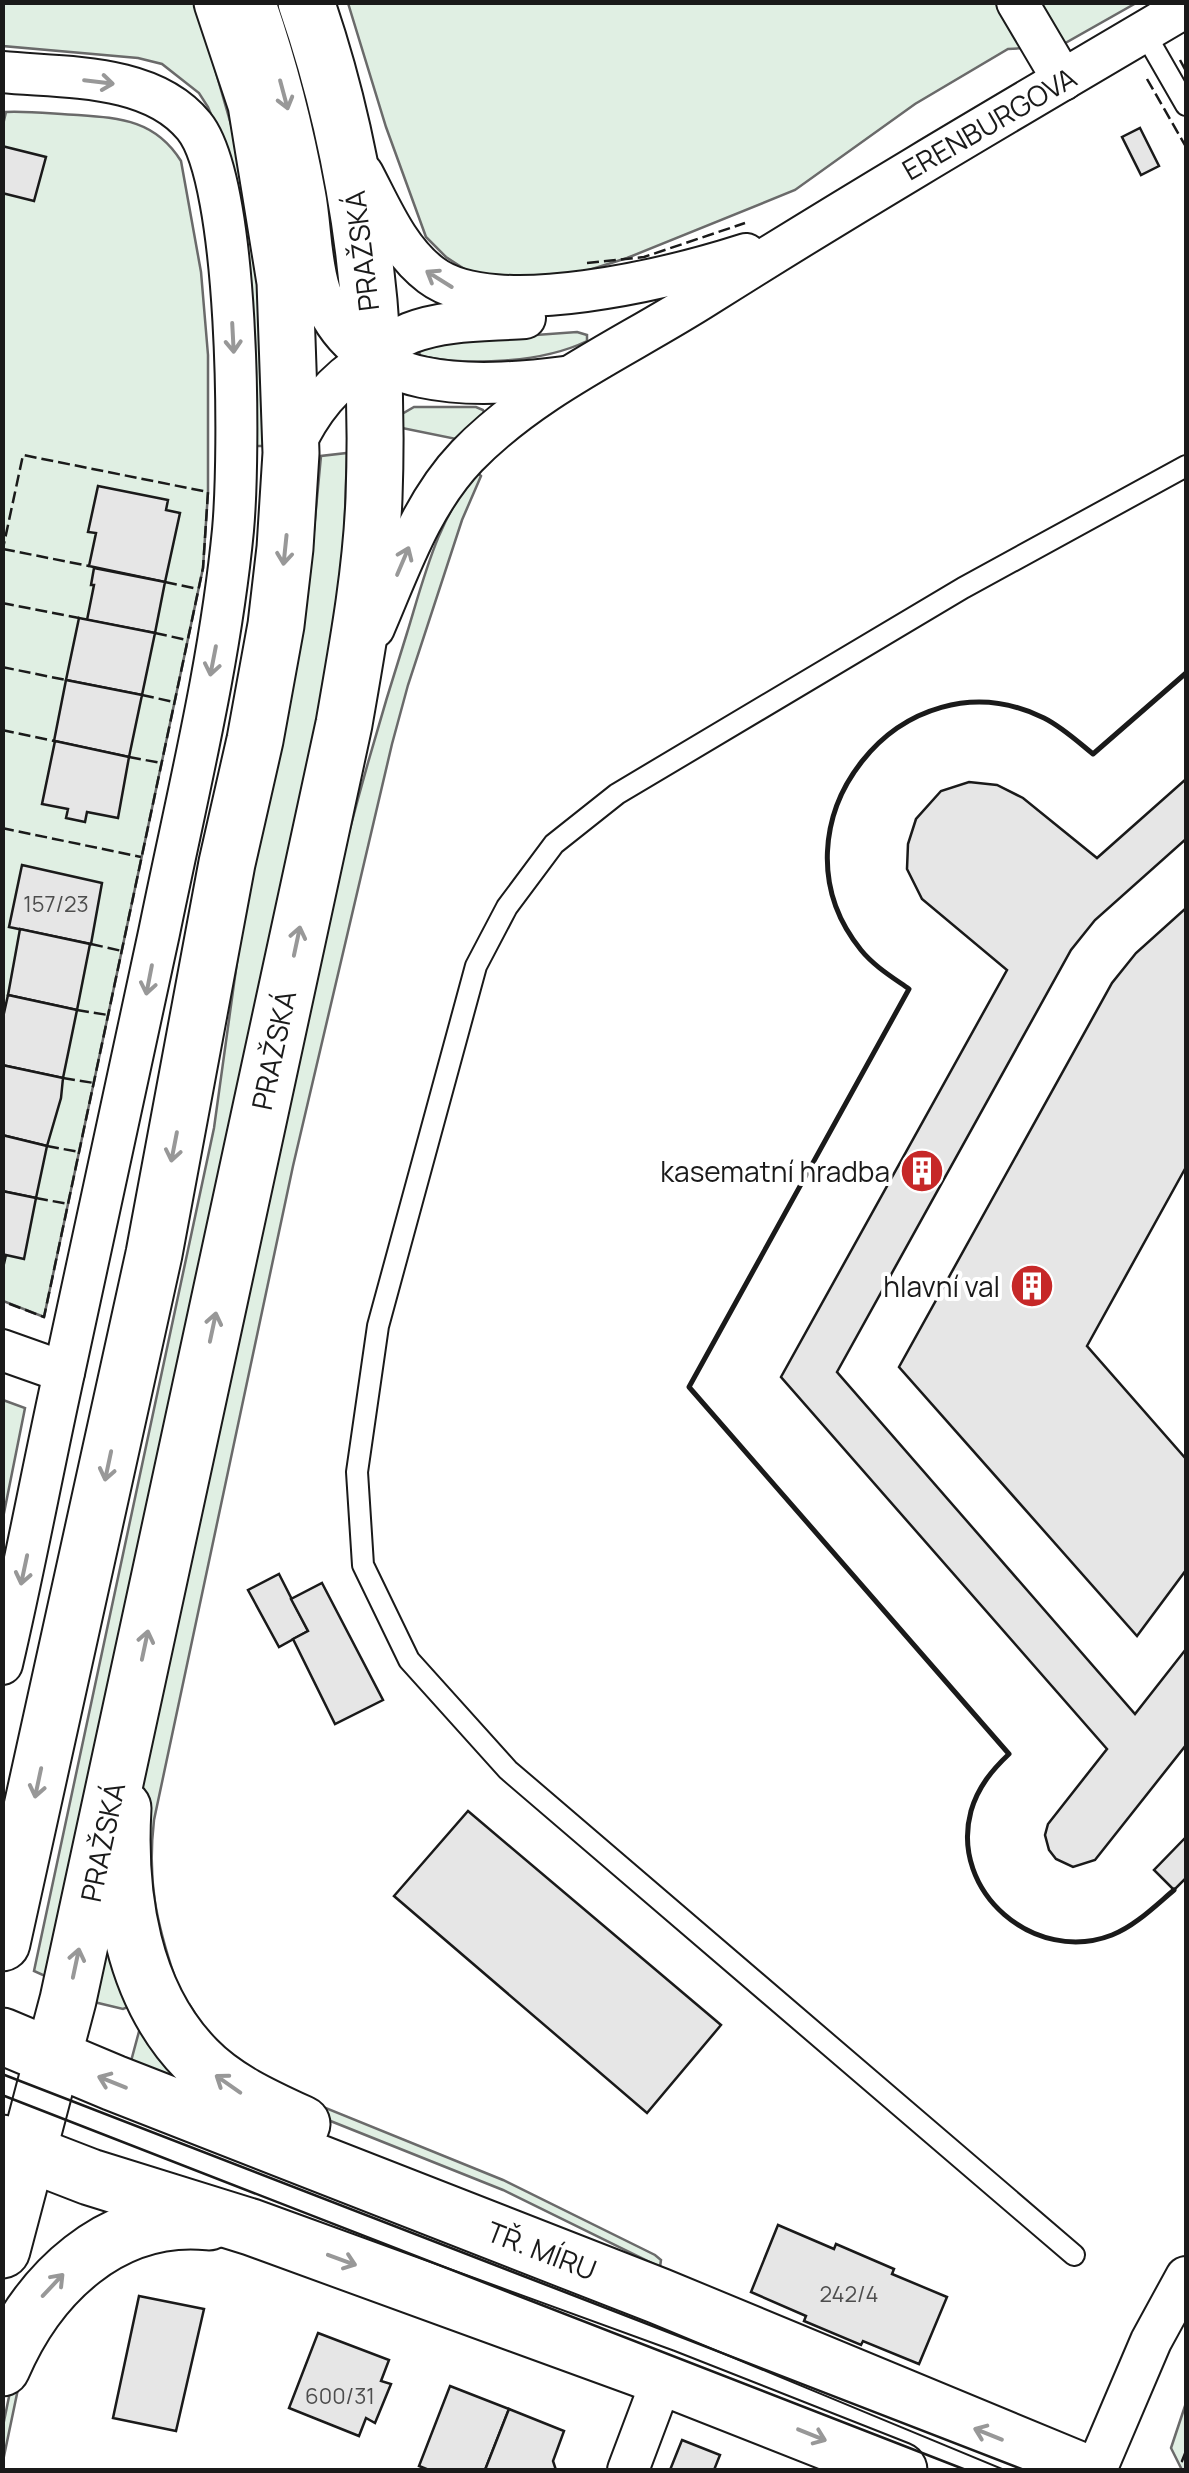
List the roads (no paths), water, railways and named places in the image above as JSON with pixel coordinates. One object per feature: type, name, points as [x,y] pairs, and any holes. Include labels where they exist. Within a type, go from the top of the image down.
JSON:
[{"type":"main road","points":[[2,1943],[150,1274],[278,606],[291,452],[288,331],[276,217],[256,104],[222,2]]},
{"type":"main road","name":"PRAŽSKÁ","points":[[2,2250],[15,2148],[48,2074],[352,682],[366,593],[373,512],[372,357],[360,216],[345,139],[306,2]]},
{"type":"main road","points":[[126,1728],[121,1838],[125,1906],[158,2004],[196,2060],[263,2106],[526,2214],[659,2296]]},
{"type":"main road","name":"TŘ. MÍRU","points":[[2,2036],[48,2074],[659,2296],[1078,2470]]},
{"type":"main road","points":[[15,2148],[90,2177],[251,2227],[663,2377],[898,2470]]},
{"type":"main road","points":[[2,2368],[42,2298],[65,2272],[97,2248],[150,2226],[174,2222],[251,2227]]},
{"type":"street","name":"ERENBURGOVA","points":[[255,2],[289,114],[322,295],[339,324],[372,357],[410,375],[447,382],[494,384],[572,376]]},
{"type":"street","points":[[1017,2],[1062,80]]},
{"type":"street","name":"ERENBURGOVA","points":[[352,682],[419,524],[468,454],[502,426],[572,376],[792,240],[1186,7]]},
{"type":"street","points":[[2,72],[137,89],[172,105],[197,129],[212,160],[219,191],[234,345],[233,528],[220,621],[118,1137],[2,1664]]},
{"type":"street","name":"ERENBURGOVA","points":[[345,139],[404,248],[428,274],[454,288],[488,296],[647,283],[792,240]]},
{"type":"street","name":"ERENBURGOVA","points":[[291,452],[322,398],[358,365],[396,340],[428,328],[590,311],[622,304],[661,290],[705,267]]},
{"type":"street","points":[[2,1350],[64,1372]]},
{"type":"street","points":[[1096,2470],[1151,2341],[1186,2278]]},
{"type":"street","points":[[631,2464],[663,2377]]},
{"type":"lane","points":[[1144,32],[1186,104]]},
{"type":"lane","points":[[1074,2255],[508,1770],[410,1660],[362,1565],[357,1472],[378,1326],[476,966],[507,907],[554,844],[634,784],[963,588],[1186,466]]},
{"type":"tram line","points":[[2,2074],[1024,2470]]},
{"type":"tram line","points":[[2,2095],[966,2470]]},
{"type":"place","name":"kasematní hradba","points":[[922,1171]]},
{"type":"place","name":"hlavní val","points":[[1032,1286]]}]
